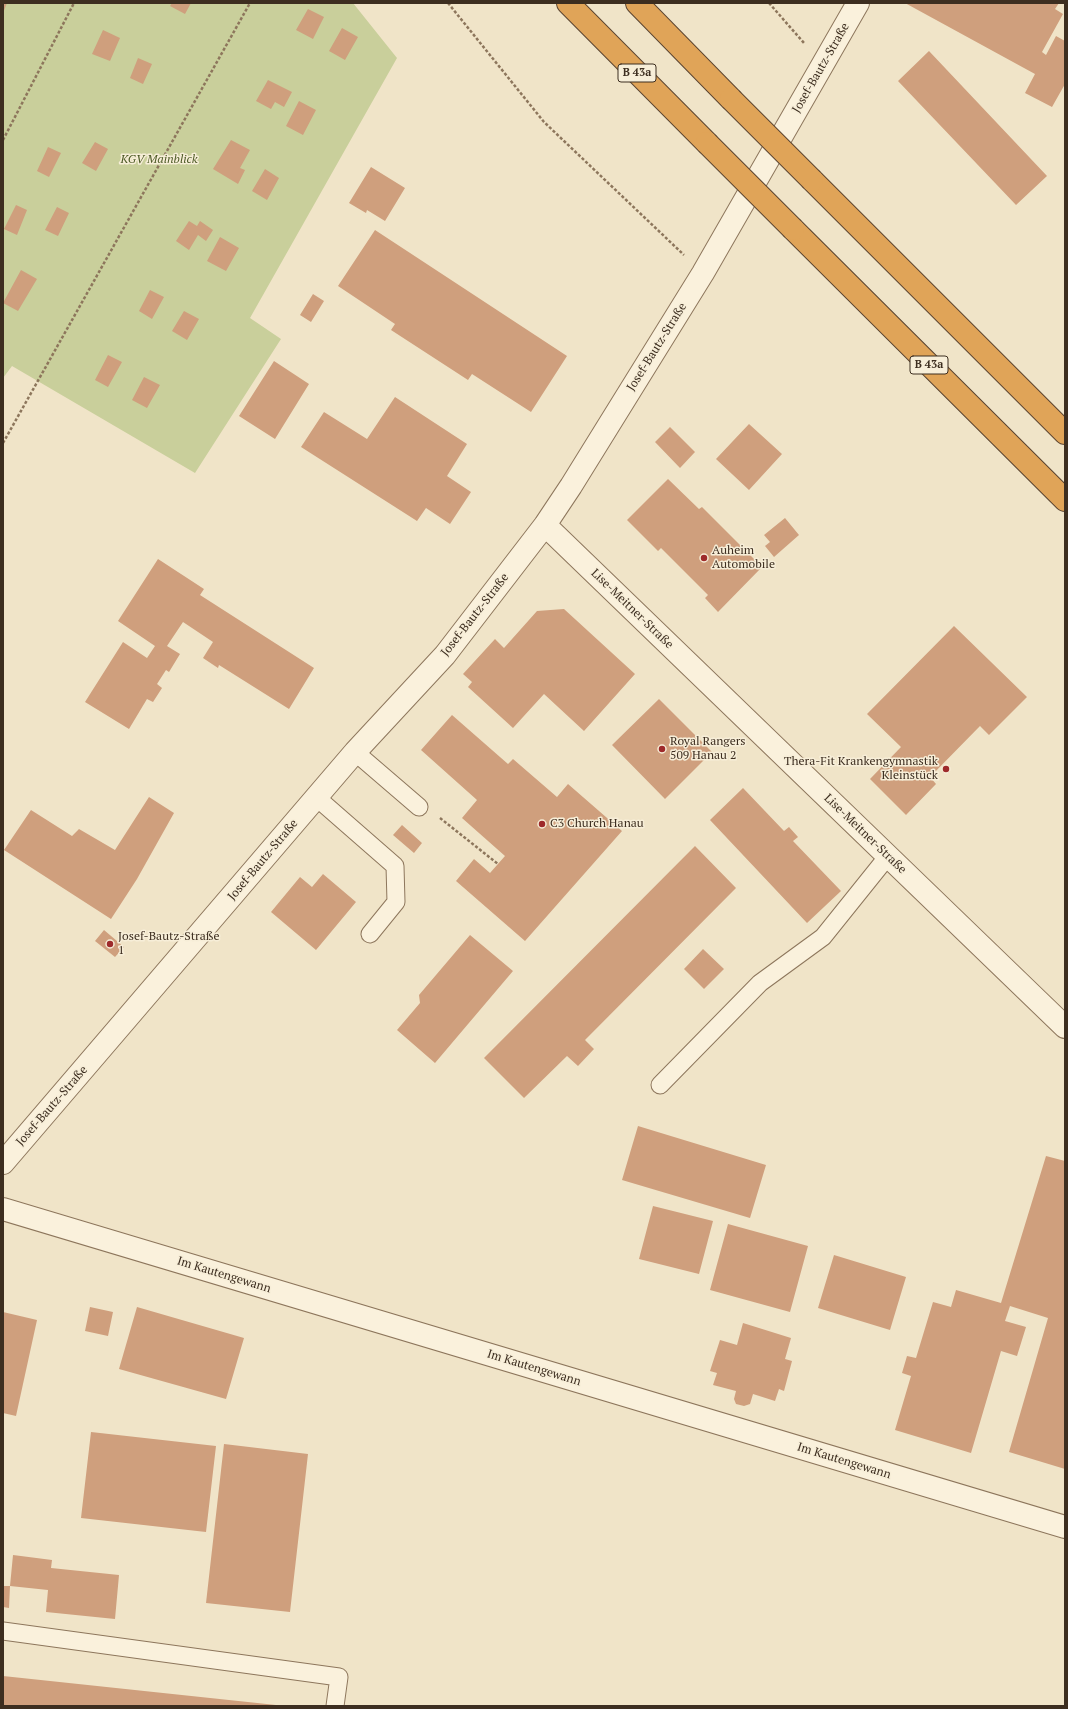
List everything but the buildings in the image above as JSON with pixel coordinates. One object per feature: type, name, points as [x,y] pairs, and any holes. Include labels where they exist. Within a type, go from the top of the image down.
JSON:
[{"type":"highway","name":"B 43a","points":[[568,3],[1065,500]]},
{"type":"highway","points":[[637,3],[1065,433]]},
{"type":"street","name":"Josef-Bautz-Straße","points":[[3,1163],[354,752],[445,655],[545,525],[571,486],[703,273],[858,3]]},
{"type":"street","name":"Lise-Meitner-Straße","points":[[545,525],[1065,1027]]},
{"type":"street","name":"Im Kautengewann","points":[[3,1209],[1065,1527]]},
{"type":"lane","points":[[354,752],[419,807]]},
{"type":"lane","points":[[316,798],[395,866],[396,902],[370,934]]},
{"type":"lane","points":[[660,1085],[760,983],[823,937],[888,856]]},
{"type":"lane","points":[[3,1631],[339,1677],[335,1706]]},
{"type":"path","points":[[3,140],[74,3]]},
{"type":"path","points":[[3,443],[250,3]]},
{"type":"path","points":[[448,3],[544,122],[703,273]]},
{"type":"path","points":[[769,3],[807,47]]},
{"type":"path","points":[[419,807],[440,818],[498,864]]},
{"type":"green space","name":"KGV Mainblick","points":[[3,3],[353,3],[397,58],[250,318],[281,339],[195,473],[12,366],[3,378]]},
{"type":"place","name":"Auheim Automobile","points":[[704,558]]},
{"type":"place","name":"Royal Rangers 509 Hanau 2","points":[[662,749]]},
{"type":"place","name":"Thera-Fit Krankengymnastik Kleinstück","points":[[946,769]]},
{"type":"place","name":"C3 Church Hanau","points":[[542,824]]},
{"type":"place","name":"Josef-Bautz-Straße 1","points":[[110,944]]}]
